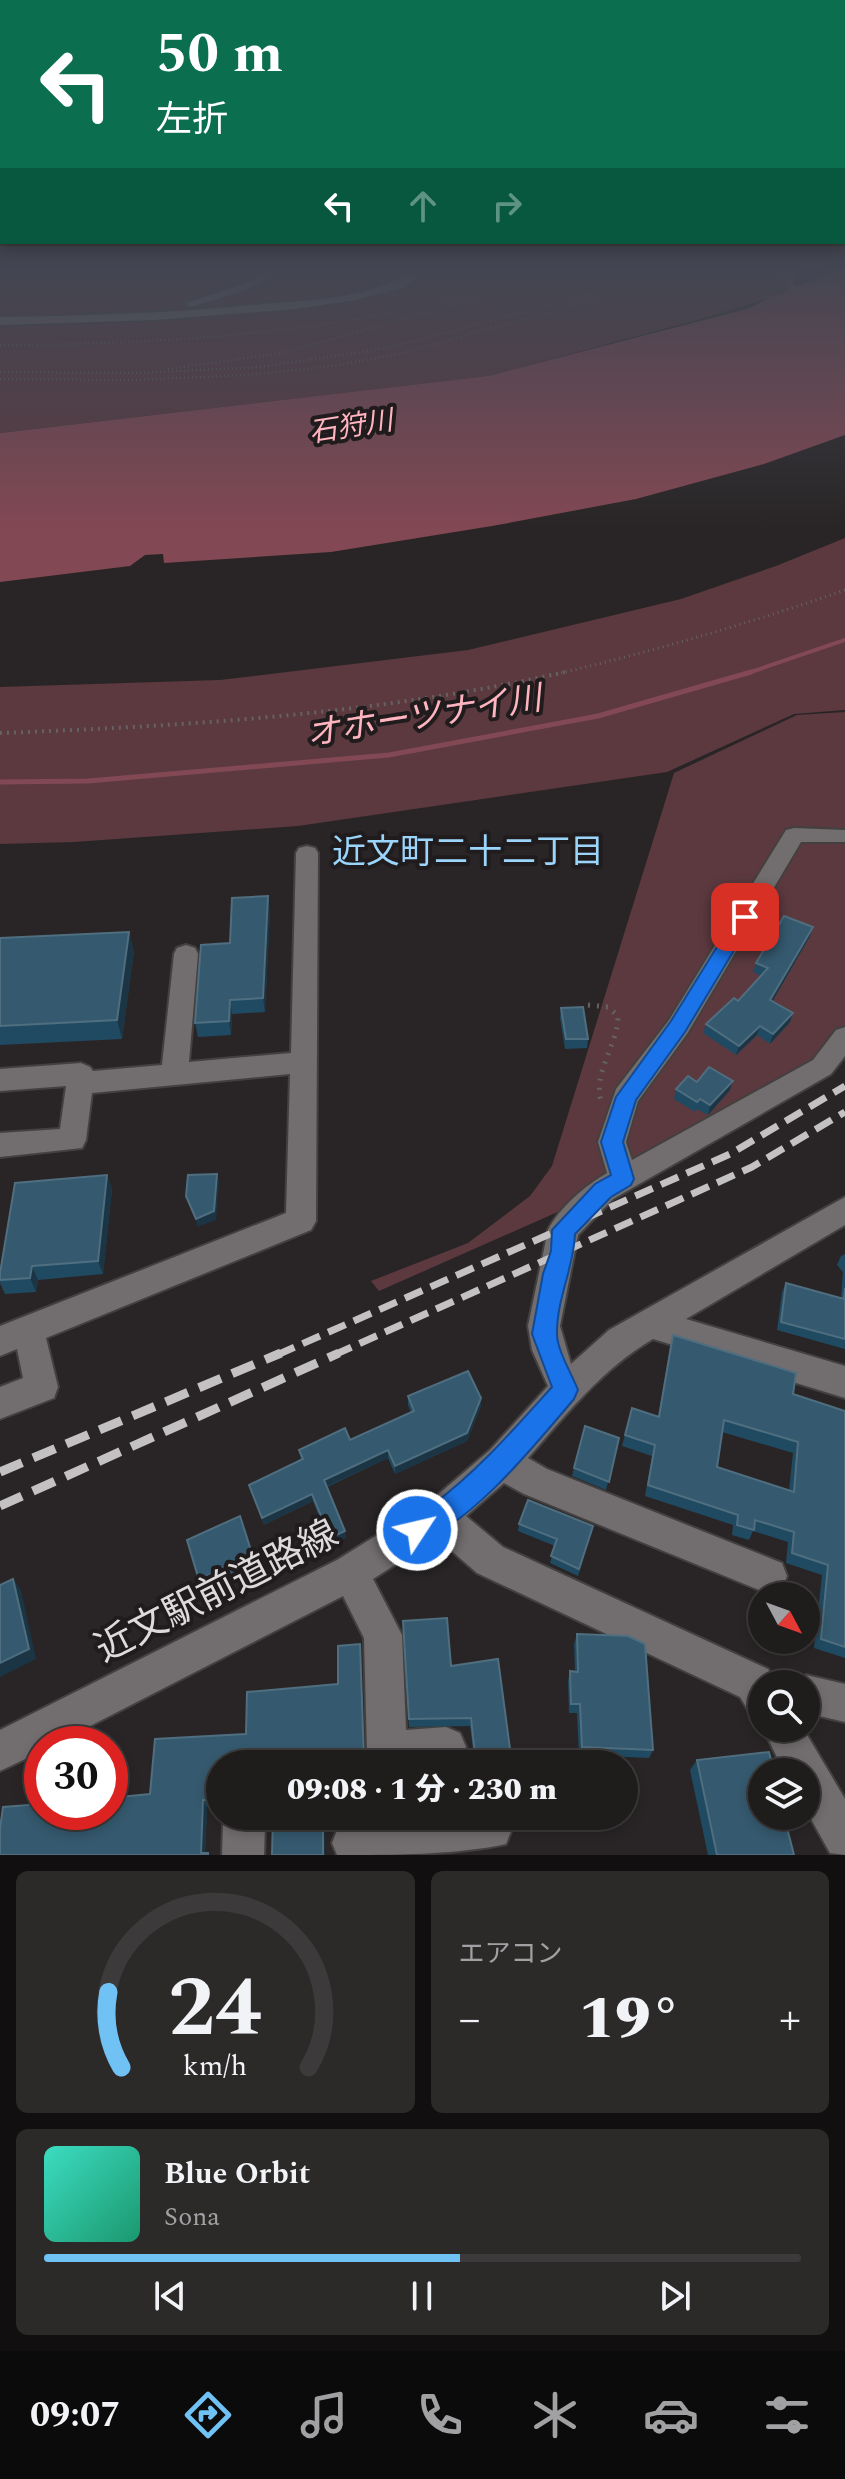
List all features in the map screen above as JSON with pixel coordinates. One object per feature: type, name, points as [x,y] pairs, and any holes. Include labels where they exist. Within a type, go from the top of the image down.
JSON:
[{"type":"street","points":[[623,1179],[612,1142],[626,1097],[678,1027],[794,835],[839,836]]},
{"type":"street","points":[[0,1403],[42,1387],[14,1335],[301,1221],[307,853]]},
{"type":"street","points":[[174,1075],[186,954]]},
{"type":"street","points":[[566,1390],[544,1334],[555,1274],[563,1251],[563,1230],[603,1190],[822,1067],[845,1037]]},
{"type":"street","points":[[80,1083],[304,1062]]},
{"type":"street","points":[[0,1080],[81,1074],[72,1140],[0,1145]]},
{"type":"street","name":"近文駅前道路線","points":[[0,1751],[350,1573],[439,1516],[502,1462],[566,1390],[620,1341],[845,1210]]},
{"type":"street","points":[[650,1323],[845,1382]]},
{"type":"street","points":[[502,1462],[536,1482],[769,1576]]},
{"type":"street","points":[[439,1516],[490,1560],[748,1683]]},
{"type":"street","points":[[350,1573],[383,1635],[387,1751],[446,1747]]},
{"type":"street","points":[[820,1697],[845,1703]]},
{"type":"street","points":[[789,1742],[845,1838]]},
{"type":"street","points":[[353,1843],[414,1846],[486,1830]]},
{"type":"path","points":[[138,373],[264,356]]},
{"type":"path","points":[[0,372],[138,373],[260,367],[337,356]]},
{"type":"path","points":[[0,379],[135,380],[245,375],[334,366],[391,356]]},
{"type":"path","points":[[0,733],[217,723],[354,710],[473,693],[599,665],[751,622],[845,590]]},
{"type":"path","points":[[588,1005],[608,1007],[618,1016],[620,1030],[598,1084],[598,1099],[618,1125]]},
{"type":"shaded area","points":[[0,356],[564,356],[488,376],[0,433]]},
{"type":"shaded area","points":[[845,538],[845,710],[794,714],[667,772],[298,826],[74,842],[0,844],[0,687],[220,680],[468,650],[681,599]]},
{"type":"shaded area","points":[[845,712],[845,1060],[689,1154],[379,1291],[371,1281],[468,1243],[530,1196],[552,1166],[674,773],[797,715]]},
{"type":"water","name":"石狩川","points":[[567,356],[845,356],[845,435],[764,464],[636,499],[492,526],[331,552],[164,563],[163,554],[145,555],[130,566],[0,582],[0,433],[488,376]]},
{"type":"building","points":[[268,896],[263,998],[230,1000],[229,1021],[195,1023],[201,945],[230,943],[232,898]]},
{"type":"building","points":[[784,916],[813,927],[770,1000],[793,1013],[773,1034],[760,1026],[739,1046],[706,1024],[734,998],[738,1001],[768,968],[756,963]]},
{"type":"building","points":[[129,932],[117,1020],[0,1026],[0,938]]},
{"type":"building","points":[[583,1007],[588,1039],[566,1039],[561,1008]]},
{"type":"building","points":[[709,1067],[733,1081],[710,1105],[700,1099],[697,1102],[676,1089],[688,1076],[697,1082]]},
{"type":"building","points":[[217,1174],[214,1211],[196,1219],[186,1196],[188,1175]]},
{"type":"building","points":[[107,1175],[98,1261],[32,1266],[30,1278],[0,1280],[15,1183]]},
{"type":"building","points":[[786,1283],[844,1299],[845,1288],[845,1339],[781,1322]]},
{"type":"building","points":[[673,1335],[796,1373],[793,1394],[845,1411],[845,1647],[821,1639],[828,1565],[792,1553],[794,1532],[755,1520],[754,1530],[737,1525],[738,1515],[648,1485],[655,1445],[625,1435],[632,1408],[659,1417]],"holes":[[[724,1420],[798,1442],[794,1492],[717,1467]]]},
{"type":"building","points":[[468,1371],[481,1398],[467,1433],[395,1466],[388,1450],[324,1480],[345,1531],[330,1538],[312,1494],[262,1518],[249,1485],[303,1459],[299,1450],[345,1428],[350,1440],[414,1411],[408,1396]]},
{"type":"building","points":[[585,1426],[619,1438],[609,1482],[574,1468]]},
{"type":"building","points":[[528,1500],[593,1526],[579,1569],[551,1556],[557,1539],[519,1524]]},
{"type":"building","points":[[240,1516],[256,1566],[228,1580],[224,1568],[199,1580],[187,1540]]},
{"type":"building","points":[[13,1579],[29,1649],[0,1663],[0,1585]]},
{"type":"building","points":[[447,1618],[451,1666],[498,1659],[510,1750],[474,1750],[471,1718],[409,1719],[403,1621]]},
{"type":"building","points":[[577,1634],[628,1636],[645,1644],[653,1750],[582,1747],[580,1704],[571,1704],[570,1671],[578,1672]]},
{"type":"building","points":[[360,1644],[364,1750],[206,1750],[206,1800],[203,1800],[201,1853],[208,1855],[0,1855],[3,1807],[24,1805],[24,1830],[128,1830],[128,1796],[150,1794],[155,1739],[246,1734],[247,1692],[338,1684],[338,1646]]},
{"type":"building","points":[[769,1752],[770,1758],[748,1758],[748,1830],[788,1830],[794,1855],[717,1855],[697,1760]]},
{"type":"building","points":[[273,1830],[323,1830],[323,1855],[272,1855]]},
{"type":"waterway","name":"オホーツナイ川","points":[[750,672],[845,640]]},
{"type":"waterway","name":"オホーツナイ川","points":[[0,782],[88,781],[389,755],[598,716],[750,672]]},
{"type":"waterway","name":"オホーツナイ川","points":[[745,674],[750,672]]},
{"type":"railway","points":[[277,1355],[730,1154],[845,1086]]},
{"type":"railway","points":[[334,1355],[752,1167],[845,1112]]},
{"type":"railway","points":[[0,1472],[281,1353]]},
{"type":"railway","points":[[0,1506],[339,1353]]},
{"type":"district","name":"近文町二十二丁目","points":[[468,853]]},
{"type":"route","points":[[417,1530],[439,1516],[502,1462],[566,1390],[544,1334],[555,1274],[563,1251],[563,1230],[603,1190],[623,1179],[612,1142],[626,1097],[678,1027],[745,917]]}]
